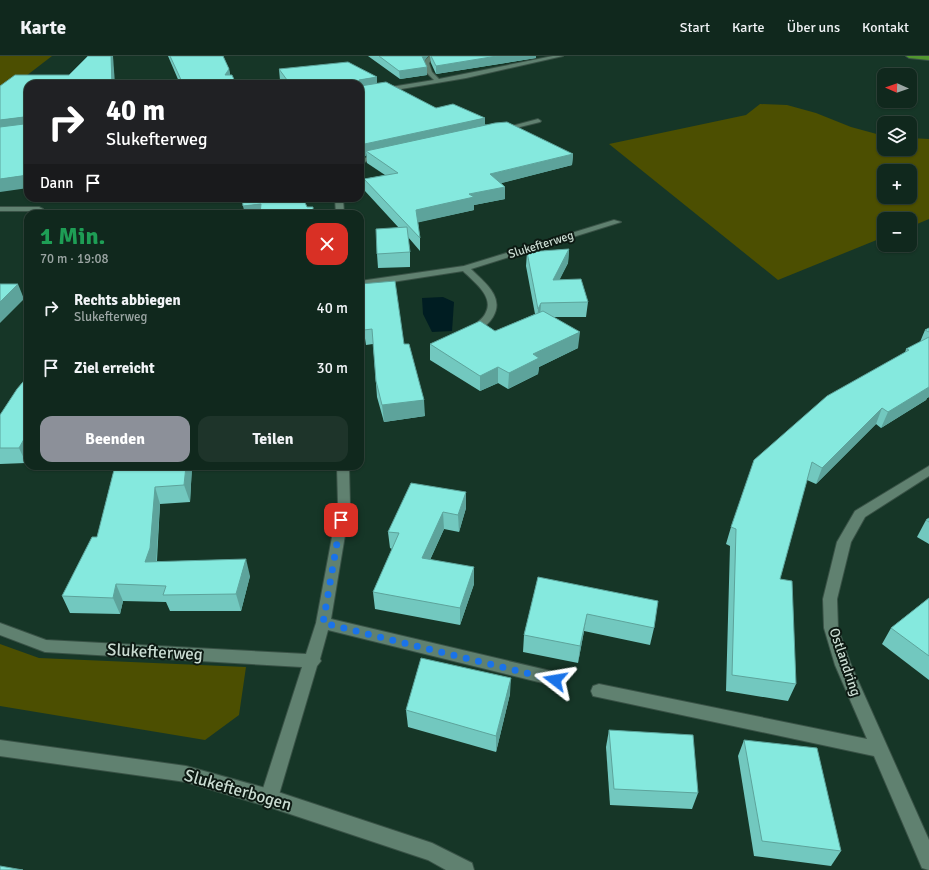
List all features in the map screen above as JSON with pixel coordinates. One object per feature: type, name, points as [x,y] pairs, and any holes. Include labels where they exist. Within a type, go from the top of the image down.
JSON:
[{"type":"highway","points":[[909,56],[929,58]]},
{"type":"street","points":[[432,56],[426,63],[426,67],[438,81]]},
{"type":"street","points":[[364,93],[438,81],[560,56]]},
{"type":"street","points":[[492,132],[538,121]]},
{"type":"street","points":[[364,160],[391,154]]},
{"type":"street","points":[[0,208],[39,209]]},
{"type":"street","name":"Slukefterweg","points":[[364,283],[465,268],[617,222]]},
{"type":"street","points":[[465,268],[491,296],[494,307],[490,317],[479,326]]},
{"type":"street","points":[[269,798],[313,661],[323,623],[344,505],[343,470]]},
{"type":"street","name":"Ostlandring","points":[[925,870],[929,861],[843,664],[831,628],[830,599],[844,542],[860,514],[929,470]]},
{"type":"street","points":[[323,623],[555,680]]},
{"type":"street","name":"Slukefterweg","points":[[0,630],[45,646],[313,661]]},
{"type":"street","points":[[599,691],[879,749]]},
{"type":"street","name":"Slukefterbogen","points":[[0,748],[186,774],[269,798],[432,852],[465,870]]},
{"type":"shaded area","points":[[0,56],[52,56],[0,96]]},
{"type":"shaded area","points":[[760,104],[787,105],[816,113],[851,127],[877,134],[877,156],[917,156],[917,138],[929,139],[929,219],[917,224],[917,212],[877,212],[877,240],[778,280],[609,144],[746,115]]},
{"type":"shaded area","points":[[0,644],[39,658],[246,667],[239,715],[205,740],[0,706]]},
{"type":"water","points":[[443,297],[454,302],[452,331],[432,332],[423,314],[422,298]]},
{"type":"building","points":[[88,56],[111,56],[112,80],[24,80],[24,117],[0,120],[0,86],[15,75],[69,75]]},
{"type":"building","points":[[170,56],[223,56],[229,69],[225,75],[232,75],[234,80],[181,80]]},
{"type":"building","points":[[379,56],[422,56],[427,67],[399,71]]},
{"type":"building","points":[[431,56],[497,56],[436,66]]},
{"type":"building","points":[[348,62],[377,77],[359,80],[287,80],[279,69]]},
{"type":"building","points":[[386,82],[436,108],[453,104],[485,118],[364,144],[364,85]]},
{"type":"building","points":[[507,122],[573,154],[490,174],[505,187],[469,194],[474,197],[416,210],[420,238],[364,179],[398,173],[366,151],[495,123]]},
{"type":"building","points":[[24,124],[24,176],[0,179],[0,127]]},
{"type":"building","points":[[242,202],[305,202],[307,207],[313,207],[313,210],[260,210],[261,204],[243,206]]},
{"type":"building","points":[[407,227],[410,252],[377,254],[376,229]]},
{"type":"building","points":[[569,249],[553,280],[581,279],[588,302],[541,303],[538,309],[527,252]]},
{"type":"building","points":[[395,281],[404,344],[409,344],[424,400],[382,405],[376,381],[372,329],[364,330],[364,284]]},
{"type":"building","points":[[0,284],[18,284],[0,302]]},
{"type":"building","points":[[543,311],[580,332],[533,354],[539,358],[509,373],[498,367],[480,376],[430,344],[480,321],[495,331]]},
{"type":"building","points":[[929,337],[929,387],[888,412],[882,408],[822,468],[812,462],[780,579],[792,581],[796,684],[732,675],[736,529],[731,527],[754,460],[827,396],[909,350],[906,349]]},
{"type":"building","points":[[24,381],[24,439],[19,448],[0,448],[0,415]]},
{"type":"building","points":[[114,470],[186,470],[184,485],[155,487],[150,548],[145,562],[246,559],[236,594],[163,595],[166,586],[116,584],[113,598],[62,596],[92,537],[97,537]]},
{"type":"building","points":[[411,483],[466,492],[458,515],[443,512],[422,558],[474,567],[460,608],[373,592],[399,533],[388,532]]},
{"type":"building","points":[[538,577],[658,601],[654,628],[587,614],[580,646],[524,635]]},
{"type":"building","points":[[929,598],[929,656],[891,628]]},
{"type":"building","points":[[421,658],[511,678],[496,736],[406,710]]},
{"type":"building","points":[[609,730],[693,735],[698,793],[614,789]]},
{"type":"building","points":[[744,740],[817,748],[841,851],[762,841]]},
{"type":"building","points":[[0,866],[23,870],[0,870]]},
{"type":"route","points":[[341,520],[323,623],[555,680]]}]
